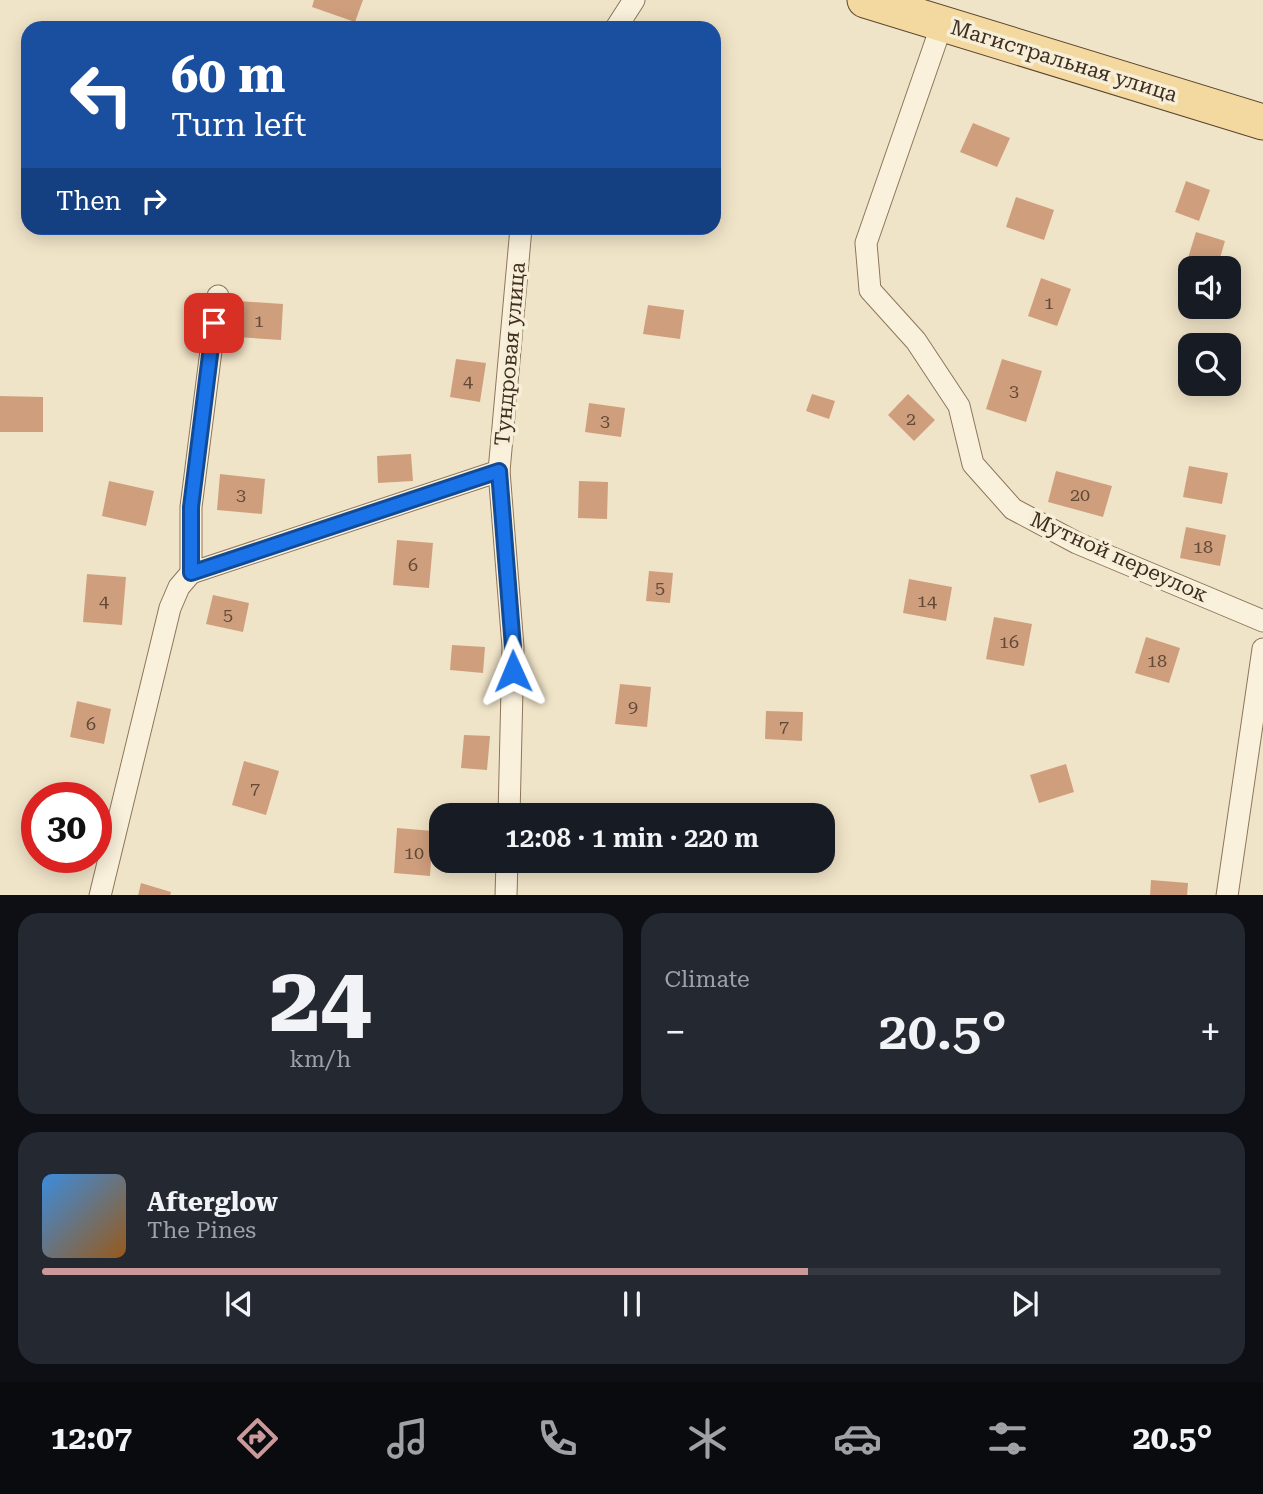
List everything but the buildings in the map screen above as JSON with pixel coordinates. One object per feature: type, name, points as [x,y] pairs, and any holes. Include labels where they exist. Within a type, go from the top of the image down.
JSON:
[{"type":"main road","name":"Магистральная улица","points":[[885,3],[942,24],[1263,122]]},
{"type":"street","points":[[620,21],[634,0]]},
{"type":"street","name":"Мутной переулок","points":[[942,24],[866,243],[870,290],[916,341],[959,406],[973,464],[1013,509],[1077,543],[1263,621]]},
{"type":"street","name":"Тундровая улица","points":[[509,803],[513,647],[499,471],[520,235]]},
{"type":"street","points":[[191,573],[191,507],[218,296]]},
{"type":"street","points":[[100,895],[170,608],[179,587],[191,573],[499,471]]},
{"type":"street","points":[[1227,895],[1263,649]]},
{"type":"street","points":[[506,895],[507,873]]},
{"type":"route","points":[[214,323],[191,507],[191,573],[499,471],[513,671]]}]
